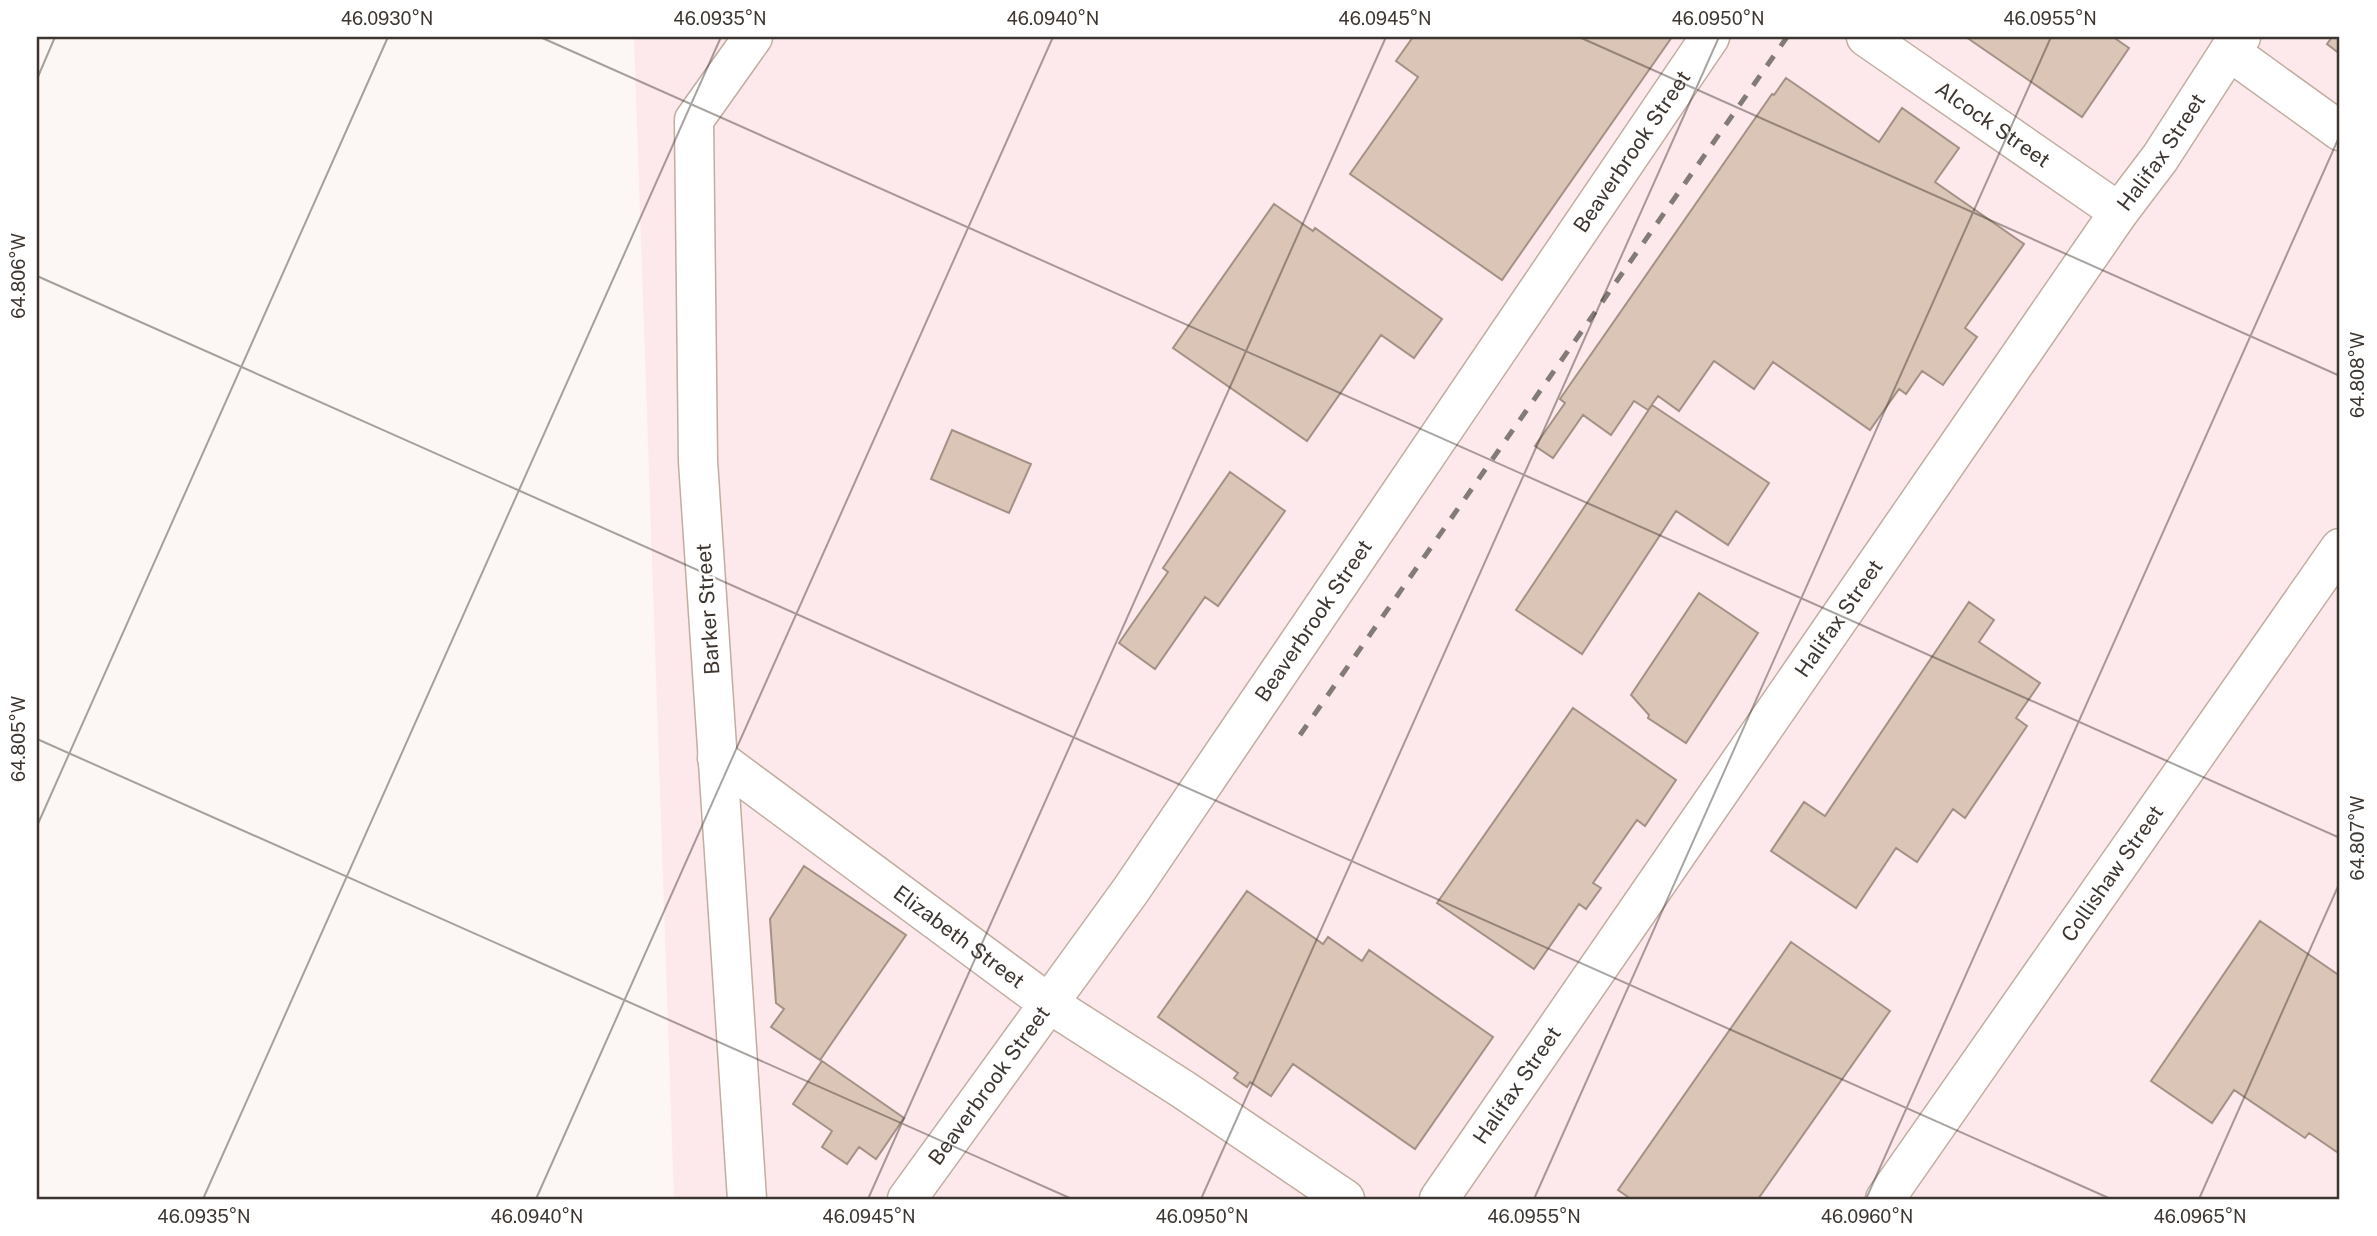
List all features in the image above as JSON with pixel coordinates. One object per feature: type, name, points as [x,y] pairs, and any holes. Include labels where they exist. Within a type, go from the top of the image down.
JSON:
[{"type":"street","name":"Barker Street","points":[[747,1199],[698,461],[694,120],[753,37]]},
{"type":"street","name":"Beaverbrook Street","points":[[907,1199],[1131,890],[1710,37]]},
{"type":"street","name":"Alcock Street","points":[[1866,37],[2119,212]]},
{"type":"street","name":"Halifax Street","points":[[1439,1199],[2119,212],[2160,158],[2235,44]]},
{"type":"street","points":[[2235,44],[2340,131]]},
{"type":"street","name":"Collishaw Street","points":[[1885,1199],[2340,548]]},
{"type":"street","name":"Elizabeth Street","points":[[718,758],[1048,1003],[1184,1090],[1345,1199]]},
{"type":"shaded area","points":[[634,37],[2340,37],[2340,1199],[674,1199]]},
{"type":"building","points":[[1413,37],[1672,37],[1502,280],[1350,174],[1418,77],[1396,61]]},
{"type":"building","points":[[1966,37],[2113,37],[2129,48],[2082,117]]},
{"type":"building","points":[[2332,37],[2340,37],[2340,54],[2327,44]]},
{"type":"building","points":[[1786,78],[1879,142],[1902,108],[1959,148],[1935,182],[2024,244],[1965,328],[1977,337],[1943,385],[1922,371],[1906,394],[1899,389],[1870,430],[1773,362],[1754,389],[1714,361],[1679,411],[1658,396],[1648,410],[1634,401],[1611,435],[1583,415],[1553,458],[1535,446],[1565,403],[1560,399],[1772,94],[1774,95]]},
{"type":"building","points":[[1274,204],[1313,231],[1315,228],[1442,319],[1414,358],[1381,335],[1307,441],[1173,348]]},
{"type":"building","points":[[1652,405],[1769,483],[1728,545],[1676,511],[1582,654],[1516,610]]},
{"type":"building","points":[[952,430],[1031,464],[1009,513],[931,479]]},
{"type":"building","points":[[1230,472],[1285,511],[1218,606],[1205,597],[1155,669],[1119,643],[1168,572],[1163,568]]},
{"type":"building","points":[[1699,593],[1758,633],[1686,743],[1648,718],[1649,715],[1631,695]]},
{"type":"building","points":[[1969,602],[1994,620],[1979,642],[2040,683],[2016,718],[2027,726],[1965,818],[1953,809],[1917,862],[1896,848],[1856,908],[1771,851],[1804,802],[1825,816]]},
{"type":"building","points":[[1573,708],[1676,780],[1645,826],[1637,820],[1593,883],[1601,888],[1586,909],[1579,904],[1534,969],[1437,903]]},
{"type":"building","points":[[804,866],[906,935],[820,1060],[771,1027],[784,1009],[776,1003],[770,919]]},
{"type":"building","points":[[1247,891],[1323,944],[1328,937],[1362,961],[1369,950],[1493,1037],[1415,1149],[1293,1064],[1271,1096],[1250,1082],[1247,1087],[1234,1078],[1238,1073],[1158,1017]]},
{"type":"building","points":[[2260,921],[2340,976],[2340,1154],[2309,1133],[2305,1138],[2234,1090],[2212,1123],[2151,1081]]},
{"type":"building","points":[[1791,942],[1890,1011],[1758,1199],[1631,1199],[1618,1190]]},
{"type":"building","points":[[822,1061],[904,1118],[876,1159],[859,1147],[847,1164],[822,1147],[832,1131],[793,1104]]},
{"type":"railway","points":[[1300,735],[1787,37]]}]
